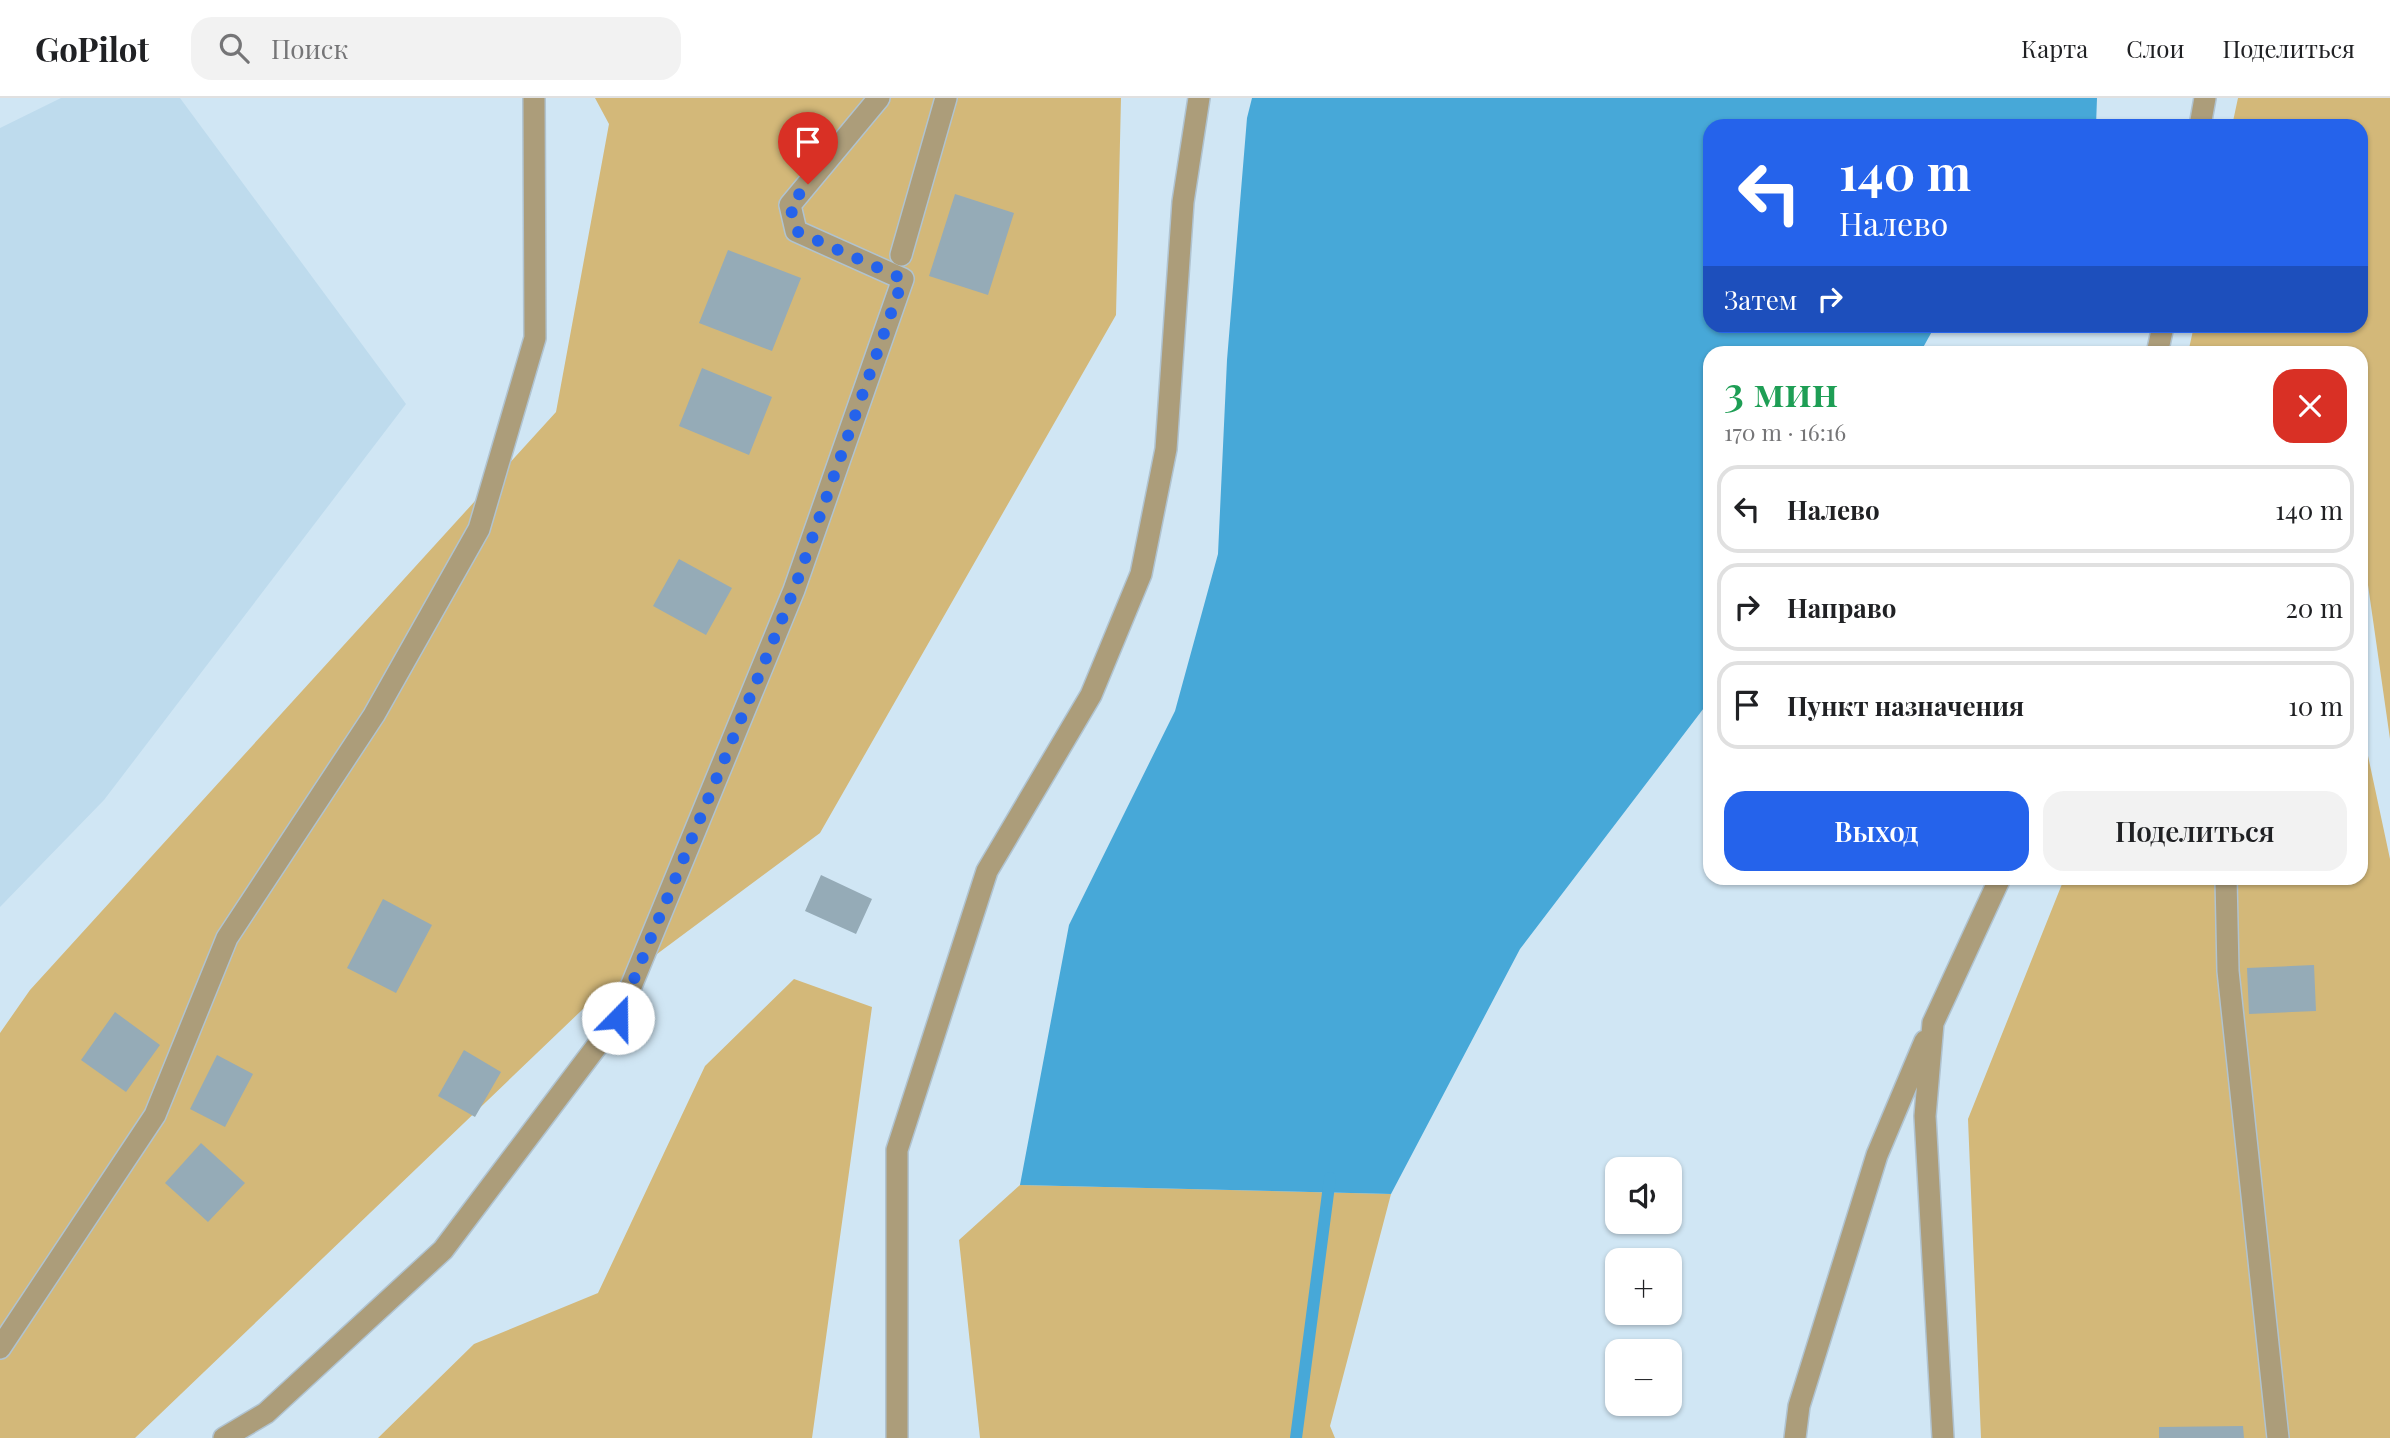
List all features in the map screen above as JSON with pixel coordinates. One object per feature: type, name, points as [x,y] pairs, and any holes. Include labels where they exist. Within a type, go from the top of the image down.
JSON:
[{"type":"street","points":[[0,1348],[155,1115],[227,938],[374,715],[479,529],[535,338],[534,98]]},
{"type":"street","points":[[224,1438],[266,1413],[443,1250],[618,1018],[794,590],[903,279],[796,231],[790,205],[879,98]]},
{"type":"street","points":[[901,255],[946,98]]},
{"type":"street","points":[[897,1438],[897,1150],[987,871],[1091,695],[1141,574],[1166,449],[1182,202],[1199,98]]},
{"type":"street","points":[[2201,119],[2205,98]]},
{"type":"street","points":[[1795,1438],[1799,1406],[1877,1155],[1933,1023],[1997,885]]},
{"type":"street","points":[[2226,885],[2228,971],[2278,1438]]},
{"type":"street","points":[[1933,1023],[1925,1116],[1943,1438]]},
{"type":"shaded area","points":[[61,98],[180,98],[406,404],[104,800],[0,907],[0,128]]},
{"type":"shaded area","points":[[595,98],[1121,98],[1116,315],[820,833],[583,1009],[135,1438],[0,1438],[0,1033],[30,990],[556,412],[609,124]]},
{"type":"shaded area","points":[[2238,98],[2390,98],[2390,739],[2368,585],[2368,346],[2190,346],[2192,333],[2368,333],[2368,119],[2234,119]]},
{"type":"shaded area","points":[[2368,756],[2390,859],[2390,1438],[1981,1438],[1968,1119],[2062,885],[2368,885]]},
{"type":"shaded area","points":[[794,979],[872,1007],[812,1438],[378,1438],[474,1344],[598,1293],[705,1066]]},
{"type":"shaded area","points":[[1020,1185],[1391,1194],[1330,1426],[1335,1438],[980,1438],[959,1240]]},
{"type":"water","points":[[1252,98],[2097,98],[2096,119],[1703,119],[1703,333],[1931,333],[1924,346],[1703,346],[1703,709],[1520,949],[1391,1194],[1020,1185],[1069,925],[1175,711],[1218,554],[1227,360],[1247,118]]},
{"type":"building","points":[[955,194],[1014,213],[988,295],[929,276]]},
{"type":"building","points":[[728,250],[801,278],[772,351],[699,323]]},
{"type":"building","points":[[702,368],[772,397],[749,455],[679,426]]},
{"type":"building","points":[[679,559],[732,588],[706,635],[653,606]]},
{"type":"building","points":[[821,875],[872,899],[856,934],[805,911]]},
{"type":"building","points":[[383,899],[432,925],[396,993],[347,968]]},
{"type":"building","points":[[2314,965],[2316,1011],[2249,1014],[2247,968]]},
{"type":"building","points":[[115,1012],[160,1045],[126,1092],[81,1060]]},
{"type":"building","points":[[464,1050],[501,1072],[475,1117],[438,1096]]},
{"type":"building","points":[[217,1055],[253,1074],[225,1127],[190,1109]]},
{"type":"building","points":[[201,1143],[245,1183],[208,1222],[165,1183]]},
{"type":"building","points":[[2243,1426],[2244,1438],[2159,1438],[2159,1427]]},
{"type":"waterway","points":[[1296,1438],[1330,1178]]},
{"type":"route","points":[[618,1018],[794,590],[903,279],[796,231],[790,205],[808,184]]}]
